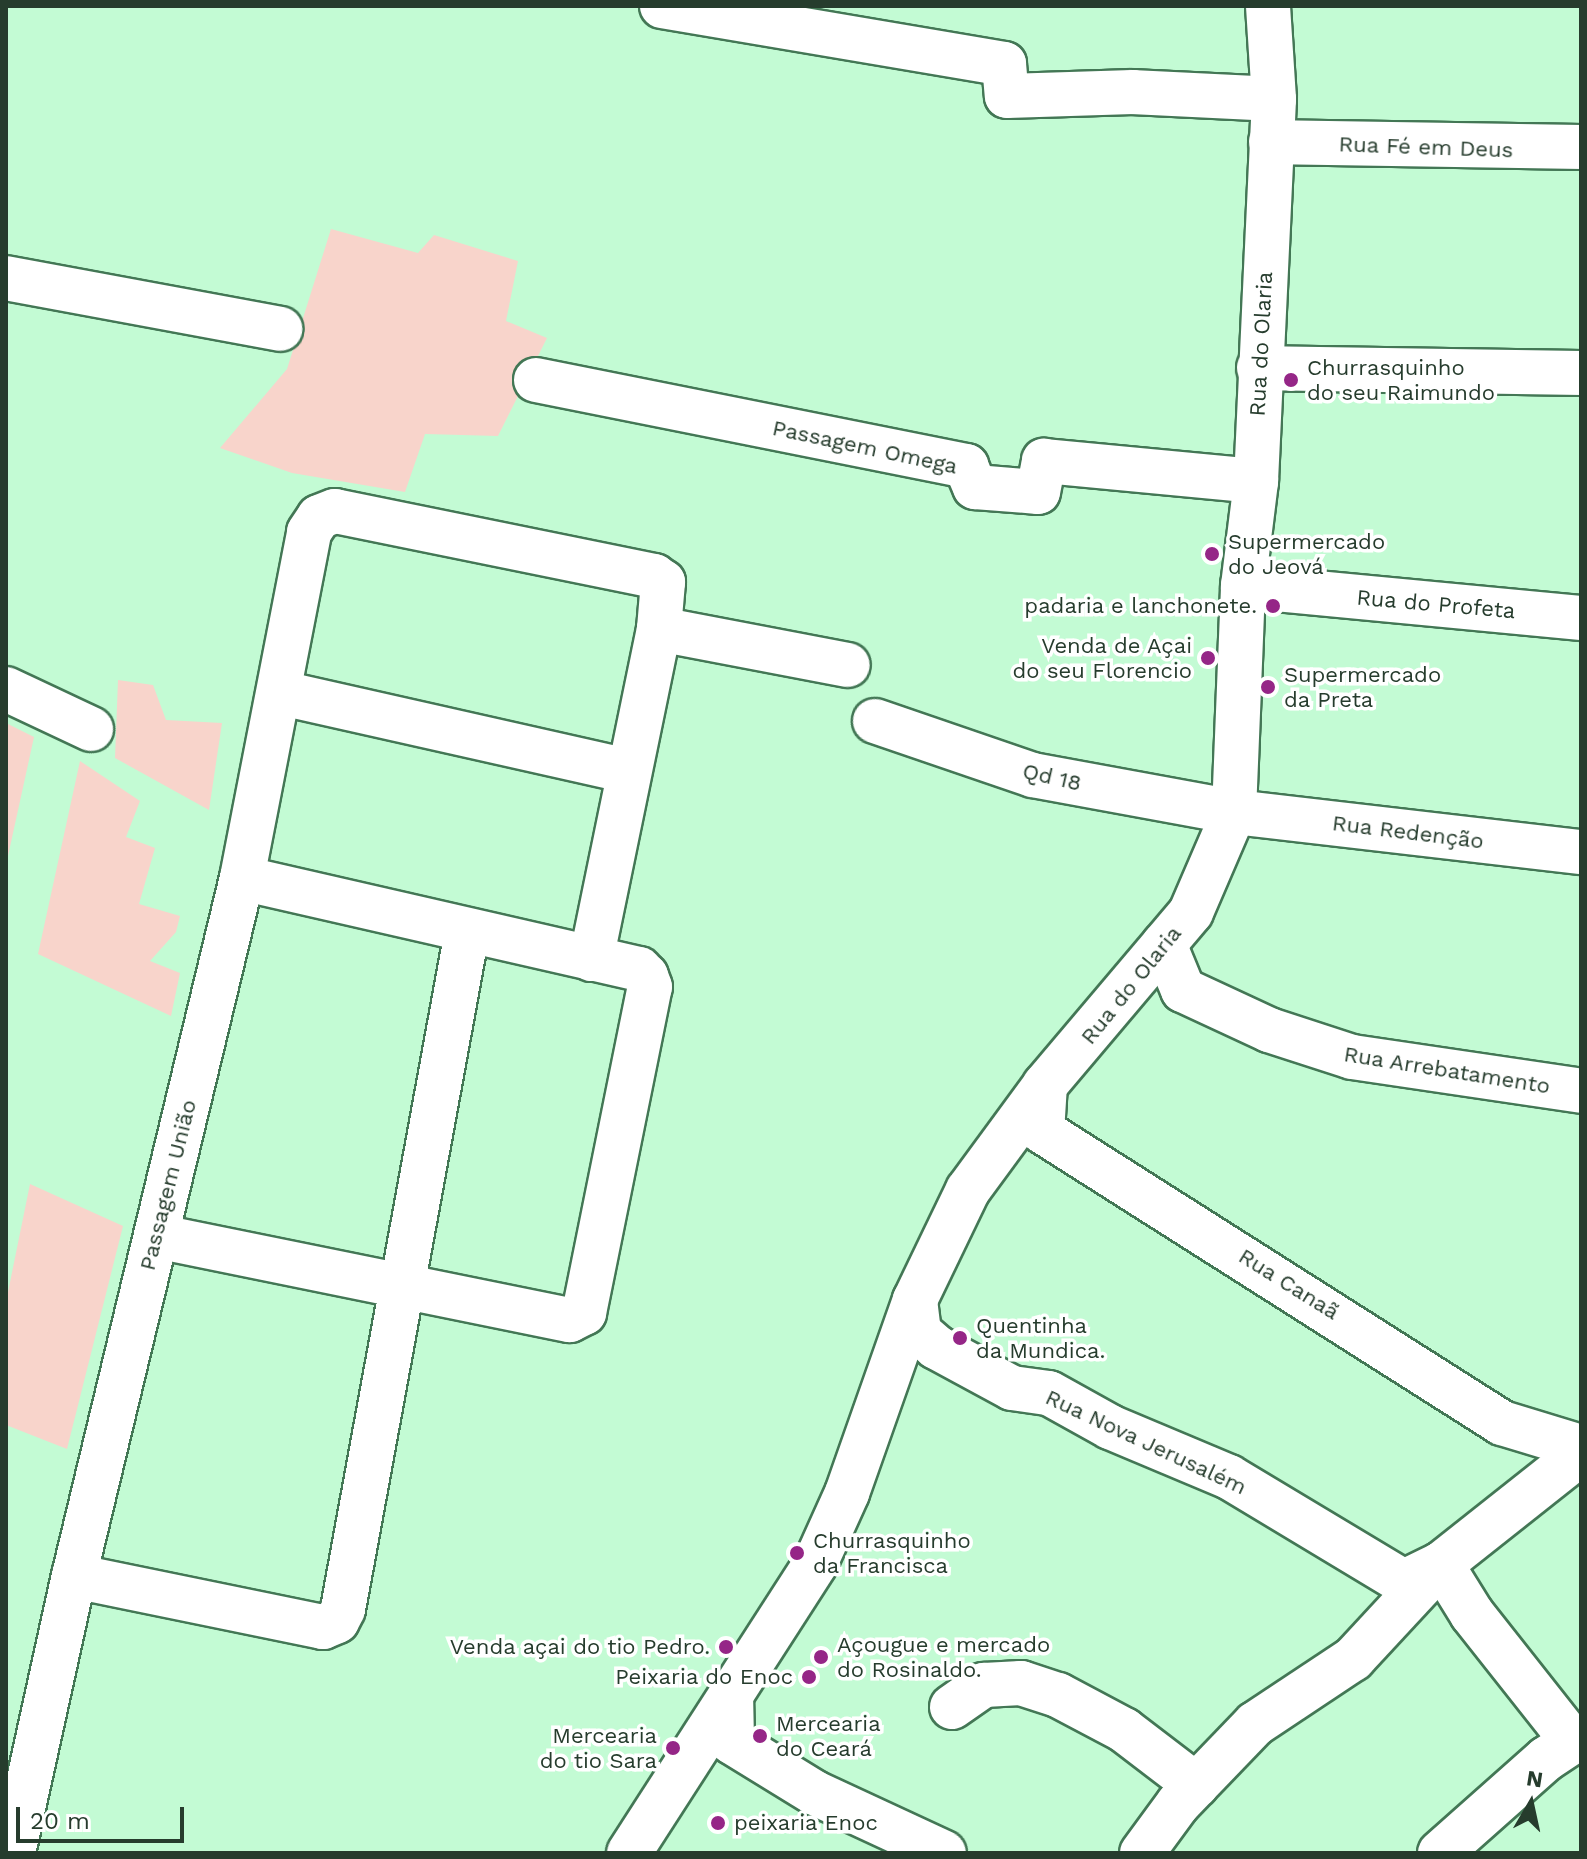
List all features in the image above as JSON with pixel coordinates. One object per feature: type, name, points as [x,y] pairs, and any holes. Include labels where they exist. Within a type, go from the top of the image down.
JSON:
[{"type":"street","points":[[662,6],[1004,64],[1007,96],[1133,92],[1274,99]]},
{"type":"street","name":"Rua do Olaria","points":[[643,1849],[731,1693],[815,1564],[847,1493],[915,1300],[968,1190],[1045,1085],[1191,912],[1234,812],[1243,586],[1256,481],[1274,99],[1268,6]]},
{"type":"street","name":"Rua Fé em Deus","points":[[1271,142],[1581,147]]},
{"type":"street","points":[[6,278],[280,329]]},
{"type":"street","points":[[1259,368],[1581,373]]},
{"type":"street","name":"Passagem Omega","points":[[536,380],[966,466],[975,487],[1038,492],[1044,461],[1256,481]]},
{"type":"street","name":"Passagem União","points":[[13,1853],[74,1576],[242,878],[282,693],[309,532],[319,517],[335,511],[654,576],[666,593],[659,629]]},
{"type":"street","name":"Rua do Profeta","points":[[1243,586],[1581,618]]},
{"type":"street","points":[[591,959],[659,629],[848,665]]},
{"type":"street","points":[[6,689],[91,729]]},
{"type":"street","points":[[282,693],[628,771]]},
{"type":"street","name":"Qd 18","points":[[875,721],[1033,775],[1234,812]]},
{"type":"street","name":"Rua Redenção","points":[[1234,812],[1581,852]]},
{"type":"street","points":[[156,1236],[403,1290],[570,1320],[584,1313],[650,987],[639,969],[242,878]]},
{"type":"street","points":[[74,1576],[323,1627],[337,1621],[343,1609],[467,932]]},
{"type":"street","name":"Rua Arrebatamento","points":[[1164,944],[1183,990],[1269,1030],[1352,1057],[1581,1091]]},
{"type":"street","name":"Rua Canaã","points":[[1045,1085],[1042,1131],[1502,1423],[1581,1447]]},
{"type":"street","name":"Rua Nova Jerusalém","points":[[915,1300],[919,1332],[936,1347],[1012,1388],[1049,1393],[1110,1427],[1229,1477],[1404,1582],[1441,1564]]},
{"type":"street","points":[[1142,1853],[1196,1785],[1255,1724],[1353,1659],[1441,1564],[1581,1453]]},
{"type":"street","points":[[1440,1853],[1577,1739],[1472,1614],[1441,1564]]},
{"type":"street","points":[[952,1707],[984,1685],[1021,1683],[1045,1691],[1124,1730],[1196,1785]]},
{"type":"street","points":[[731,1693],[732,1742],[815,1793],[944,1853]]},
{"type":"shaded area","points":[[331,229],[418,253],[434,235],[518,261],[506,321],[547,338],[498,436],[425,434],[405,492],[292,473],[220,448],[287,369]]},
{"type":"shaded area","points":[[118,680],[153,685],[166,720],[222,723],[209,810],[115,758]]},
{"type":"shaded area","points":[[6,723],[34,737],[6,865]]},
{"type":"shaded area","points":[[80,761],[140,801],[126,837],[155,848],[139,904],[180,916],[176,932],[150,961],[180,973],[171,1016],[38,954]]},
{"type":"shaded area","points":[[30,1184],[123,1226],[67,1449],[6,1425],[6,1302]]},
{"type":"place","name":"Churrasquinho do seu Raimundo","points":[[1291,380]]},
{"type":"place","name":"Supermercado do Jeová","points":[[1212,554]]},
{"type":"place","name":"padaria e lanchonete.","points":[[1273,606]]},
{"type":"place","name":"Venda de Açai do seu Florencio","points":[[1208,658]]},
{"type":"place","name":"Supermercado da Preta","points":[[1268,687]]},
{"type":"place","name":"Quentinha da Mundica.","points":[[960,1338]]},
{"type":"place","name":"Churrasquinho da Francisca","points":[[797,1553]]},
{"type":"place","name":"Venda açai do tio Pedro.","points":[[726,1647]]},
{"type":"place","name":"Açougue e mercado do Rosinaldo.","points":[[821,1657]]},
{"type":"place","name":"Peixaria do Enoc","points":[[809,1677]]},
{"type":"place","name":"Mercearia do Ceará","points":[[760,1736]]},
{"type":"place","name":"Mercearia do tio Sara","points":[[673,1748]]},
{"type":"place","name":"peixaria Enoc","points":[[718,1823]]}]
